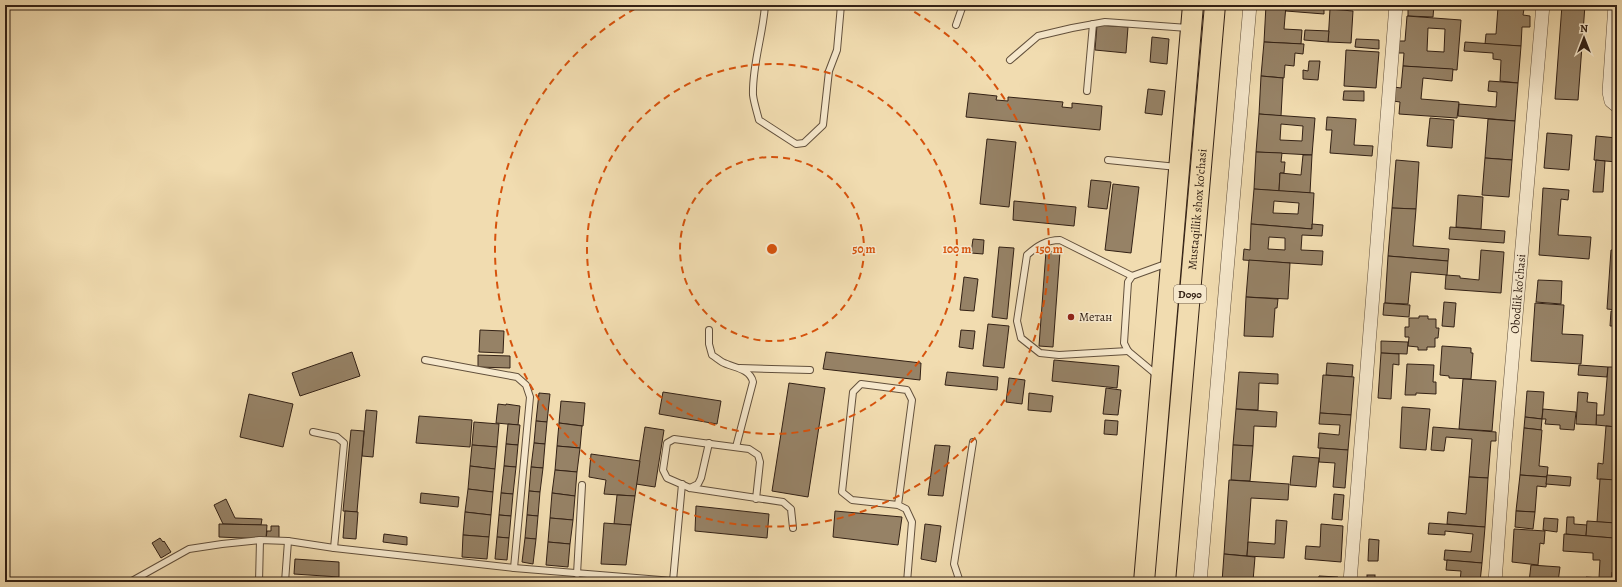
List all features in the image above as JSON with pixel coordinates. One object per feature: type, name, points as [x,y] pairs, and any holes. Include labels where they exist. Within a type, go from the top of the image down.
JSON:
[{"type":"main road","name":"Mustaqillik shox ko'chasi","points":[[1144,582],[1193,5]]},
{"type":"main road","name":"Mustaqillik shox ko'chasi","points":[[1165,582],[1215,5]]},
{"type":"street","points":[[1200,582],[1250,5]]},
{"type":"street","points":[[1350,582],[1396,5]]},
{"type":"street","name":"Obodlik ko'chasi","points":[[1495,582],[1506,427],[1543,5]]},
{"type":"street","points":[[1615,5],[1609,92],[1611,102],[1617,106]]},
{"type":"lane","points":[[765,5],[764,19],[754,71],[753,96],[759,120],[769,128],[796,144],[804,143],[823,125],[829,71],[837,50],[841,5]]},
{"type":"lane","points":[[956,25],[963,5]]},
{"type":"lane","points":[[1010,60],[1038,36],[1093,24],[1105,22],[1191,28]]},
{"type":"lane","points":[[1087,91],[1093,24]]},
{"type":"lane","points":[[1108,160],[1179,167]]},
{"type":"lane","points":[[1128,351],[1059,356],[1040,353],[1021,338],[1016,321],[1027,255],[1038,245],[1051,240],[1060,240],[1132,276]]},
{"type":"lane","points":[[1161,378],[1128,351],[1124,343],[1128,282],[1132,276],[1171,262]]},
{"type":"lane","points":[[709,330],[709,344],[712,355],[723,362],[748,373],[752,377],[753,382],[736,448]]},
{"type":"lane","points":[[425,360],[517,377],[526,386],[530,397],[514,568]]},
{"type":"lane","points":[[736,367],[810,370]]},
{"type":"lane","points":[[898,505],[912,400],[907,390],[862,384],[853,392],[842,492],[852,500],[898,505],[906,510],[912,522],[907,582]]},
{"type":"lane","points":[[313,432],[337,437],[344,443],[334,548]]},
{"type":"lane","points":[[756,499],[760,462],[758,455],[749,449],[674,439],[667,443],[663,470],[666,478],[690,488],[756,499],[783,502],[791,509],[793,528]]},
{"type":"lane","points":[[960,582],[954,564],[973,442]]},
{"type":"lane","points":[[690,488],[698,484],[701,478],[709,443]]},
{"type":"lane","points":[[673,581],[682,484]]},
{"type":"lane","points":[[577,574],[582,485]]},
{"type":"lane","points":[[130,582],[190,549],[260,540],[288,541],[334,548],[577,574],[673,581],[713,582]]},
{"type":"lane","points":[[259,582],[260,540]]},
{"type":"lane","points":[[285,582],[288,541]]},
{"type":"lane","points":[[590,575],[590,582]]},
{"type":"building","points":[[1148,5],[1171,5],[1170,9],[1147,8]]},
{"type":"building","points":[[1266,5],[1286,5],[1284,29],[1302,30],[1301,44],[1264,42]]},
{"type":"building","points":[[1286,5],[1333,5],[1333,9],[1324,8],[1324,14],[1286,11]]},
{"type":"building","points":[[1408,5],[1434,5],[1433,17],[1408,16]]},
{"type":"building","points":[[1498,5],[1524,5],[1524,9],[1498,7]]},
{"type":"building","points":[[1562,5],[1585,5],[1578,100],[1555,99]]},
{"type":"building","points":[[1498,7],[1524,9],[1523,15],[1530,16],[1530,27],[1522,27],[1521,46],[1485,44],[1486,34],[1496,34]]},
{"type":"building","points":[[1330,9],[1353,11],[1351,43],[1328,42]]},
{"type":"building","points":[[1407,16],[1461,20],[1457,70],[1403,66],[1404,53],[1398,53],[1399,41],[1405,41]],"holes":[[[1428,28],[1445,29],[1444,52],[1427,51]]]},
{"type":"building","points":[[1097,25],[1128,27],[1126,53],[1095,50]]},
{"type":"building","points":[[1305,30],[1329,31],[1328,42],[1304,40]]},
{"type":"building","points":[[1152,37],[1169,39],[1167,64],[1150,62]]},
{"type":"building","points":[[1356,39],[1379,40],[1379,49],[1355,47]]},
{"type":"building","points":[[1264,42],[1304,44],[1303,54],[1295,53],[1294,66],[1285,65],[1284,78],[1261,76]]},
{"type":"building","points":[[1465,42],[1521,46],[1518,83],[1500,81],[1501,60],[1493,59],[1493,53],[1464,51]]},
{"type":"building","points":[[1346,50],[1379,52],[1376,88],[1344,86]]},
{"type":"building","points":[[1309,61],[1320,61],[1318,80],[1303,79],[1303,70],[1308,71]]},
{"type":"building","points":[[1403,66],[1453,69],[1452,81],[1423,78],[1421,99],[1459,102],[1457,118],[1399,114],[1400,102],[1393,101],[1394,87],[1401,88]]},
{"type":"building","points":[[1261,76],[1283,78],[1281,116],[1259,114]]},
{"type":"building","points":[[1489,81],[1518,83],[1515,121],[1458,116],[1459,104],[1496,107],[1497,92],[1488,91]]},
{"type":"building","points":[[1148,89],[1165,91],[1162,115],[1145,113]]},
{"type":"building","points":[[1344,91],[1364,91],[1364,101],[1343,100]]},
{"type":"building","points":[[969,93],[997,96],[996,100],[1008,101],[1008,97],[1063,102],[1062,107],[1072,108],[1072,103],[1102,106],[1100,130],[966,117]]},
{"type":"building","points":[[1259,114],[1315,118],[1312,155],[1256,152]],"holes":[[[1281,124],[1303,126],[1302,141],[1280,140]]]},
{"type":"building","points":[[1327,117],[1356,119],[1354,145],[1373,146],[1372,156],[1330,153],[1332,130],[1326,130]]},
{"type":"building","points":[[1430,118],[1454,120],[1452,148],[1427,146]]},
{"type":"building","points":[[1488,119],[1515,121],[1512,160],[1485,158]]},
{"type":"building","points":[[1547,133],[1572,135],[1569,170],[1544,168]]},
{"type":"building","points":[[1596,136],[1617,138],[1617,162],[1594,160]]},
{"type":"building","points":[[987,139],[1016,142],[1009,207],[980,204]]},
{"type":"building","points":[[1256,152],[1282,153],[1281,162],[1285,162],[1284,173],[1280,173],[1279,191],[1254,189]]},
{"type":"building","points":[[1303,155],[1312,155],[1310,193],[1279,191],[1280,173],[1301,175]]},
{"type":"building","points":[[1485,158],[1512,160],[1509,197],[1482,195]]},
{"type":"building","points":[[1396,160],[1419,162],[1416,209],[1392,208]]},
{"type":"building","points":[[1596,160],[1605,161],[1603,192],[1593,192]]},
{"type":"building","points":[[1091,180],[1111,182],[1107,209],[1088,207]]},
{"type":"building","points":[[1113,184],[1139,187],[1131,253],[1105,250]]},
{"type":"building","points":[[1543,188],[1569,190],[1568,200],[1561,199],[1558,235],[1591,237],[1589,259],[1539,255]]},
{"type":"building","points":[[1254,189],[1314,193],[1312,229],[1251,224]],"holes":[[[1274,201],[1299,203],[1298,214],[1273,213]]]},
{"type":"building","points":[[1458,195],[1483,197],[1481,229],[1456,227]]},
{"type":"building","points":[[1014,201],[1076,207],[1074,226],[1013,220]]},
{"type":"building","points":[[1392,208],[1416,209],[1413,246],[1449,249],[1448,261],[1388,256]]},
{"type":"building","points":[[1251,224],[1312,229],[1312,224],[1323,225],[1322,236],[1302,235],[1301,250],[1323,251],[1322,265],[1243,260],[1244,249],[1250,250]],"holes":[[[1269,237],[1285,238],[1285,250],[1268,249]]]},
{"type":"building","points":[[1450,227],[1505,231],[1504,243],[1449,239]]},
{"type":"building","points":[[973,239],[984,240],[983,254],[971,253]]},
{"type":"building","points":[[999,247],[1014,248],[1007,319],[992,317]]},
{"type":"building","points":[[1481,250],[1504,252],[1501,293],[1445,289],[1446,275],[1479,280]]},
{"type":"building","points":[[1611,250],[1617,250],[1617,310],[1607,309]]},
{"type":"building","points":[[1046,251],[1060,252],[1053,347],[1039,346]]},
{"type":"building","points":[[1388,256],[1448,261],[1447,275],[1411,272],[1408,304],[1385,303]]},
{"type":"building","points":[[1249,260],[1290,263],[1288,299],[1246,297]]},
{"type":"building","points":[[964,277],[978,279],[974,311],[960,310]]},
{"type":"building","points":[[1538,280],[1562,281],[1561,304],[1536,302]]},
{"type":"building","points":[[1246,297],[1278,299],[1277,308],[1275,308],[1273,337],[1244,336]]},
{"type":"building","points":[[1444,302],[1456,303],[1454,327],[1442,326]]},
{"type":"building","points":[[1384,303],[1410,305],[1409,317],[1383,315]]},
{"type":"building","points":[[1535,303],[1564,305],[1562,334],[1583,335],[1581,364],[1531,361]]},
{"type":"building","points":[[1611,311],[1617,312],[1617,326],[1610,326]]},
{"type":"building","points":[[1419,316],[1428,316],[1428,319],[1436,319],[1436,328],[1439,328],[1438,338],[1435,338],[1435,347],[1427,347],[1427,350],[1418,350],[1418,347],[1408,346],[1409,337],[1405,337],[1405,327],[1409,327],[1409,318],[1419,318]]},
{"type":"building","points":[[988,324],[1009,326],[1004,368],[983,366]]},
{"type":"building","points":[[1617,326],[1617,361],[1614,361]]},
{"type":"building","points":[[480,330],[504,331],[503,353],[479,352]]},
{"type":"building","points":[[961,330],[975,331],[973,349],[959,347]]},
{"type":"building","points":[[1381,341],[1408,342],[1407,354],[1381,353]]},
{"type":"building","points":[[1442,346],[1471,348],[1471,353],[1473,353],[1471,379],[1449,378],[1449,376],[1440,375]]},
{"type":"building","points":[[352,352],[360,376],[300,396],[292,373]]},
{"type":"building","points":[[826,352],[921,363],[920,380],[823,369]]},
{"type":"building","points":[[1381,353],[1399,354],[1399,365],[1393,364],[1391,399],[1378,398]]},
{"type":"building","points":[[478,355],[510,356],[510,368],[478,367]]},
{"type":"building","points":[[1054,360],[1119,366],[1117,388],[1052,381]]},
{"type":"building","points":[[1327,363],[1353,365],[1352,377],[1326,375]]},
{"type":"building","points":[[1407,364],[1434,365],[1433,382],[1436,382],[1436,394],[1416,393],[1416,395],[1405,395]]},
{"type":"building","points":[[1579,365],[1608,367],[1607,377],[1578,375]]},
{"type":"building","points":[[1608,367],[1617,367],[1617,427],[1596,425],[1596,415],[1604,415]]},
{"type":"building","points":[[947,372],[998,377],[997,390],[945,385]]},
{"type":"building","points":[[1239,372],[1278,374],[1278,384],[1259,383],[1258,410],[1236,409]]},
{"type":"building","points":[[1323,375],[1354,377],[1351,415],[1320,413]]},
{"type":"building","points":[[1009,378],[1025,380],[1022,404],[1006,402]]},
{"type":"building","points":[[1463,379],[1496,381],[1492,431],[1459,429]]},
{"type":"building","points":[[789,383],[825,388],[808,497],[772,491]]},
{"type":"building","points":[[1106,388],[1121,390],[1118,415],[1103,414]]},
{"type":"building","points":[[1527,391],[1544,392],[1542,419],[1525,417]]},
{"type":"building","points":[[663,392],[721,401],[717,424],[659,414]]},
{"type":"building","points":[[1578,392],[1588,393],[1587,402],[1597,403],[1596,425],[1576,424]]},
{"type":"building","points":[[539,393],[550,394],[547,422],[536,421]]},
{"type":"building","points":[[1029,393],[1053,396],[1051,412],[1028,410]]},
{"type":"building","points":[[249,394],[293,404],[283,447],[240,437]]},
{"type":"building","points":[[561,401],[585,403],[583,426],[559,423]]},
{"type":"building","points":[[498,404],[520,406],[518,425],[496,423]]},
{"type":"building","points":[[1402,407],[1430,409],[1426,450],[1400,448]]},
{"type":"building","points":[[1236,409],[1277,412],[1276,427],[1254,426],[1253,446],[1233,445]]},
{"type":"building","points":[[1543,409],[1576,412],[1574,430],[1560,429],[1560,425],[1545,424],[1546,419],[1542,419]]},
{"type":"building","points":[[366,410],[377,411],[373,457],[362,456]]},
{"type":"building","points":[[1320,413],[1351,415],[1348,450],[1318,448],[1319,433],[1339,435],[1340,425],[1319,424]]},
{"type":"building","points":[[419,416],[472,420],[470,447],[416,443]]},
{"type":"building","points":[[1525,417],[1542,419],[1541,430],[1524,428]]},
{"type":"building","points":[[1105,420],[1118,421],[1117,435],[1104,434]]},
{"type":"building","points":[[536,421],[547,422],[545,444],[534,443]]},
{"type":"building","points":[[474,422],[499,424],[497,447],[472,445]]},
{"type":"building","points":[[559,423],[582,426],[580,448],[557,446]]},
{"type":"building","points":[[508,424],[520,425],[518,445],[506,444]]},
{"type":"building","points":[[1606,426],[1617,427],[1617,480],[1597,479],[1598,463],[1603,464]]},
{"type":"building","points":[[645,427],[664,430],[655,487],[636,484]]},
{"type":"building","points":[[1433,427],[1496,432],[1496,441],[1491,441],[1488,478],[1469,477],[1472,439],[1446,437],[1444,451],[1431,450]]},
{"type":"building","points":[[1524,428],[1542,430],[1539,466],[1548,467],[1547,477],[1520,475]]},
{"type":"building","points":[[351,430],[364,431],[357,512],[343,511]]},
{"type":"building","points":[[534,443],[545,444],[543,468],[531,467]]},
{"type":"building","points":[[506,444],[518,445],[516,467],[504,466]]},
{"type":"building","points":[[472,445],[497,447],[495,469],[470,466]]},
{"type":"building","points":[[935,445],[950,446],[943,496],[928,495]]},
{"type":"building","points":[[1233,445],[1253,446],[1250,481],[1231,480]]},
{"type":"building","points":[[557,446],[580,448],[577,472],[555,470]]},
{"type":"building","points":[[1320,448],[1348,450],[1345,488],[1333,487],[1335,463],[1319,462]]},
{"type":"building","points":[[591,454],[640,461],[635,496],[604,494],[606,480],[589,477]]},
{"type":"building","points":[[1293,456],[1319,458],[1316,487],[1290,485]]},
{"type":"building","points":[[470,466],[495,469],[493,492],[468,489]]},
{"type":"building","points":[[504,466],[516,467],[513,494],[501,493]]},
{"type":"building","points":[[531,467],[543,468],[540,492],[529,491]]},
{"type":"building","points":[[555,470],[577,472],[575,496],[552,493]]},
{"type":"building","points":[[1520,475],[1547,477],[1546,487],[1537,486],[1535,512],[1516,511]]},
{"type":"building","points":[[1547,475],[1571,477],[1570,486],[1546,484]]},
{"type":"building","points":[[1469,477],[1488,478],[1485,527],[1447,524],[1448,512],[1466,514]]},
{"type":"building","points":[[1600,479],[1617,480],[1616,523],[1597,522]]},
{"type":"building","points":[[1229,480],[1289,484],[1288,500],[1251,498],[1247,556],[1224,554]]},
{"type":"building","points":[[468,489],[493,492],[491,515],[465,512]]},
{"type":"building","points":[[529,491],[540,492],[538,516],[527,515]]},
{"type":"building","points":[[421,493],[459,497],[458,507],[420,503]]},
{"type":"building","points":[[501,493],[513,494],[511,516],[499,515]]},
{"type":"building","points":[[552,493],[575,496],[573,520],[550,518]]},
{"type":"building","points":[[1334,494],[1344,495],[1342,520],[1332,519]]},
{"type":"building","points":[[617,495],[635,496],[631,525],[614,524]]},
{"type":"building","points":[[226,499],[235,518],[262,519],[261,525],[223,524],[214,505]]},
{"type":"building","points":[[696,506],[769,514],[767,538],[695,531]]},
{"type":"building","points":[[345,511],[358,512],[356,539],[343,538]]},
{"type":"building","points":[[835,511],[902,517],[898,545],[833,537]]},
{"type":"building","points":[[1516,511],[1535,512],[1533,529],[1515,527]]},
{"type":"building","points":[[465,512],[491,515],[489,537],[463,535]]},
{"type":"building","points":[[499,515],[511,516],[509,538],[497,537]]},
{"type":"building","points":[[527,515],[538,516],[536,539],[525,538]]},
{"type":"building","points":[[1567,517],[1574,517],[1574,524],[1587,525],[1586,536],[1566,534]]},
{"type":"building","points":[[550,518],[573,520],[570,544],[548,542]]},
{"type":"building","points":[[1544,518],[1558,519],[1557,532],[1543,530]]},
{"type":"building","points":[[1276,520],[1287,521],[1284,558],[1247,556],[1248,542],[1275,544]]},
{"type":"building","points":[[1587,521],[1616,523],[1614,538],[1586,536]]},
{"type":"building","points":[[604,523],[631,525],[626,565],[601,564]]},
{"type":"building","points":[[1429,523],[1485,527],[1482,563],[1444,560],[1445,550],[1471,552],[1473,534],[1445,531],[1445,535],[1428,534]]},
{"type":"building","points":[[219,524],[267,525],[266,539],[219,537]]},
{"type":"building","points":[[925,524],[941,526],[936,562],[921,559]]},
{"type":"building","points":[[1321,524],[1343,526],[1341,562],[1305,559],[1306,546],[1320,547]]},
{"type":"building","points":[[271,526],[279,526],[279,539],[266,539],[267,531],[271,531]]},
{"type":"building","points":[[1514,529],[1545,531],[1544,544],[1540,543],[1538,565],[1512,562]]},
{"type":"building","points":[[384,534],[407,537],[407,545],[383,542]]},
{"type":"building","points":[[1564,534],[1614,538],[1613,560],[1616,561],[1615,572],[1612,572],[1611,582],[1585,582],[1586,577],[1599,578],[1600,560],[1593,560],[1593,553],[1563,551]]},
{"type":"building","points":[[463,535],[489,537],[487,559],[462,557]]},
{"type":"building","points":[[497,537],[509,538],[507,560],[495,559]]},
{"type":"building","points":[[160,538],[163,542],[164,541],[171,552],[161,558],[152,543]]},
{"type":"building","points":[[525,538],[536,539],[533,564],[522,562]]},
{"type":"building","points":[[1369,539],[1379,540],[1378,561],[1368,561]]},
{"type":"building","points":[[548,542],[570,544],[568,567],[546,565]]},
{"type":"building","points":[[1224,554],[1255,557],[1253,581],[1262,582],[1222,582]]},
{"type":"building","points":[[295,559],[339,562],[339,577],[294,574]]},
{"type":"building","points":[[1447,560],[1482,563],[1480,582],[1460,582],[1461,571],[1446,570]]},
{"type":"building","points":[[1531,565],[1560,567],[1558,582],[1529,582]]},
{"type":"building","points":[[1367,575],[1375,575],[1375,582],[1367,582]]},
{"type":"building","points":[[1319,576],[1338,577],[1338,582],[1318,582]]},
{"type":"place","name":"Метан","points":[[1071,317]]}]
